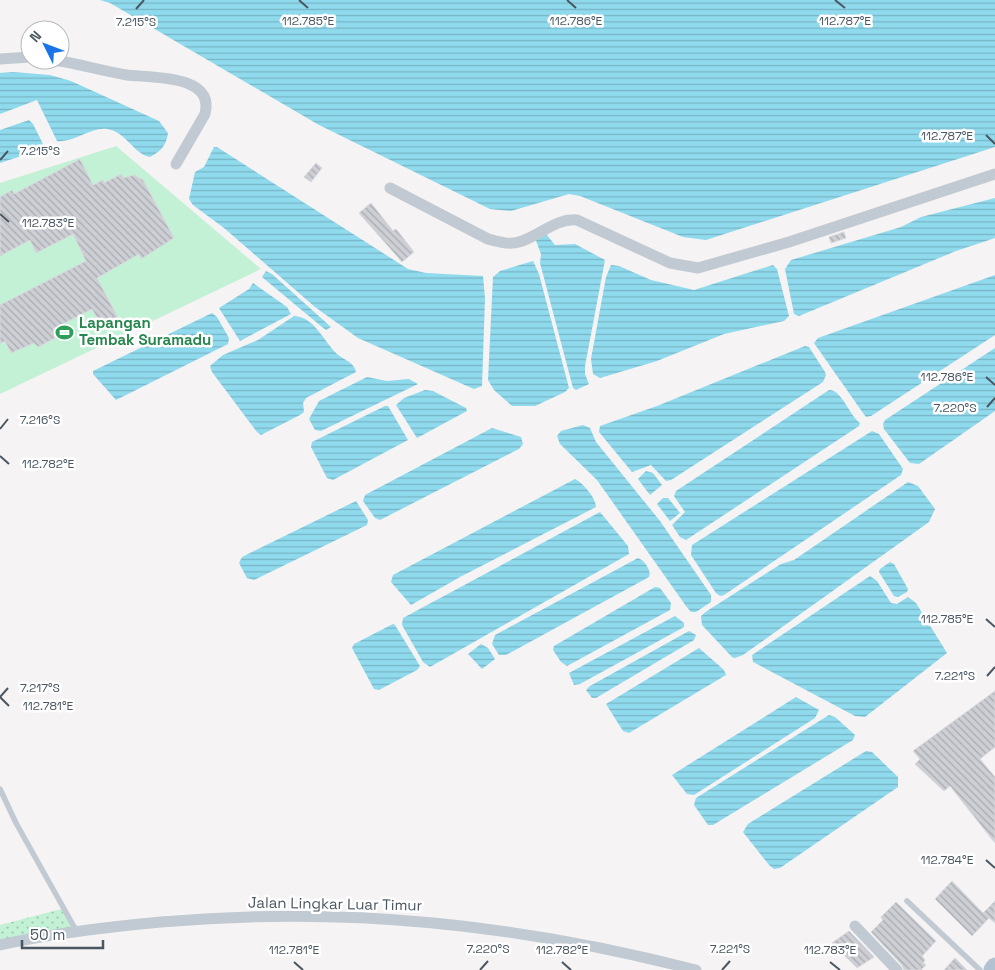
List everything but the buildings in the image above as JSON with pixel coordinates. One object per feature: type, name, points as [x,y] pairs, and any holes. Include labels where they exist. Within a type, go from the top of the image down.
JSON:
[{"type":"main road","points":[[992,970],[995,966]]},
{"type":"street","points":[[0,59],[20,58]]},
{"type":"street","points":[[70,63],[126,74],[177,80],[201,92],[207,106],[205,114],[176,164]]},
{"type":"street","points":[[390,188],[488,239],[506,243],[521,242],[561,221],[577,220],[670,263],[698,268],[789,242],[995,174]]},
{"type":"street","name":"Jalan Lingkar Luar Timur","points":[[0,945],[77,932],[212,918],[288,915],[364,916],[506,930],[583,943],[696,970]]},
{"type":"street","points":[[855,926],[897,970]]},
{"type":"lane","points":[[0,789],[16,823],[77,932]]},
{"type":"lane","points":[[907,901],[980,970]]},
{"type":"green space","name":"Lapangan Tembak Suramadu","points":[[116,146],[261,269],[0,394],[0,183]]},
{"type":"green space","points":[[65,908],[77,932],[0,945],[0,925]]},
{"type":"water","points":[[100,0],[995,0],[995,147],[706,240],[683,237],[580,196],[569,194],[511,211],[490,209],[319,125],[110,3]]},
{"type":"water","points":[[13,72],[50,75],[71,81],[159,121],[168,133],[166,141],[160,150],[150,157],[139,152],[120,134],[107,129],[94,130],[70,140],[57,141],[37,100],[0,114],[0,73]]},
{"type":"water","points":[[29,120],[44,146],[43,149],[0,163],[0,130]]},
{"type":"water","points":[[214,147],[217,147],[408,269],[426,273],[483,276],[485,298],[482,386],[474,389],[358,338],[315,307],[224,228],[193,205],[189,199],[195,172],[204,167]]},
{"type":"water","points":[[995,198],[995,238],[956,251],[799,316],[794,314],[785,269],[791,260],[901,227],[921,217]]},
{"type":"water","points":[[546,234],[555,245],[575,244],[605,260],[585,366],[585,374],[589,384],[576,390],[573,388],[540,263],[541,254],[535,238]]},
{"type":"water","points":[[533,261],[539,274],[569,388],[565,392],[535,406],[512,406],[494,390],[488,380],[493,277],[500,271]]},
{"type":"water","points":[[611,265],[619,266],[651,280],[694,290],[773,265],[777,269],[789,316],[784,321],[724,334],[657,361],[600,378],[593,374],[591,359],[606,277]]},
{"type":"water","points":[[266,271],[272,274],[331,327],[326,330],[262,277]]},
{"type":"water","points":[[995,275],[995,335],[871,416],[866,417],[814,343],[818,338]]},
{"type":"water","points":[[253,283],[287,307],[291,314],[240,341],[219,308],[249,289]]},
{"type":"water","points":[[212,313],[217,317],[229,338],[228,344],[116,400],[93,374],[93,371]]},
{"type":"water","points":[[294,316],[301,317],[313,325],[332,349],[353,366],[356,372],[306,398],[303,403],[304,412],[261,435],[212,372],[210,366],[223,355],[258,340]]},
{"type":"water","points":[[805,346],[809,347],[825,372],[826,375],[823,382],[671,480],[666,481],[651,465],[632,472],[599,432],[600,426],[657,406]]},
{"type":"water","points":[[995,348],[995,411],[919,464],[910,463],[884,429],[883,424],[885,420]]},
{"type":"water","points":[[367,377],[387,381],[409,379],[418,384],[321,431],[315,430],[309,419],[319,401]]},
{"type":"water","points":[[425,390],[433,391],[466,408],[467,411],[417,438],[396,405],[404,398]]},
{"type":"water","points":[[829,390],[834,391],[842,398],[860,423],[859,426],[686,540],[680,537],[672,525],[685,512],[674,496],[676,491]]},
{"type":"water","points":[[388,406],[408,440],[333,480],[327,478],[311,447],[312,442]]},
{"type":"water","points":[[583,425],[590,428],[596,442],[660,521],[711,595],[711,602],[696,612],[691,612],[686,606],[597,480],[560,444],[557,436],[561,431]]},
{"type":"water","points":[[492,428],[521,437],[523,444],[519,449],[380,520],[375,518],[363,501],[365,495]]},
{"type":"water","points":[[872,431],[879,434],[903,469],[901,475],[724,595],[720,596],[716,593],[691,555],[692,545]]},
{"type":"water","points":[[646,471],[653,473],[662,485],[650,495],[638,479]]},
{"type":"water","points":[[575,479],[582,484],[594,499],[596,507],[460,577],[411,605],[391,582],[393,575]]},
{"type":"water","points":[[908,482],[918,486],[935,509],[929,522],[743,655],[735,658],[732,657],[702,625],[701,616],[707,611],[781,564],[794,560]]},
{"type":"water","points":[[663,498],[668,498],[680,513],[670,521],[657,504]]},
{"type":"water","points":[[356,501],[368,520],[367,525],[254,580],[247,578],[239,563],[242,557]]},
{"type":"water","points":[[600,512],[628,546],[629,554],[430,667],[423,662],[402,625],[403,618]]},
{"type":"water","points":[[638,558],[647,566],[649,577],[506,655],[499,655],[492,644],[495,635]]},
{"type":"water","points":[[890,562],[894,564],[908,589],[907,592],[898,597],[894,596],[879,572],[880,569]]},
{"type":"water","points":[[870,576],[877,581],[891,603],[897,604],[908,597],[916,603],[947,653],[865,717],[855,716],[753,662],[752,655]]},
{"type":"water","points":[[655,587],[660,588],[671,603],[670,610],[567,666],[561,662],[553,650],[554,646]]},
{"type":"water","points":[[675,616],[684,623],[684,627],[580,684],[574,685],[569,673]]},
{"type":"water","points":[[393,624],[420,666],[417,670],[379,690],[374,689],[352,648],[354,644]]},
{"type":"water","points":[[689,631],[696,635],[694,640],[596,698],[592,698],[586,690],[590,686]]},
{"type":"water","points":[[481,644],[488,648],[495,659],[482,669],[468,654]]},
{"type":"water","points":[[699,648],[724,670],[726,675],[629,733],[623,731],[606,704]]},
{"type":"water","points":[[796,697],[819,710],[815,718],[694,795],[687,794],[672,775]]},
{"type":"water","points":[[829,715],[835,717],[855,735],[853,740],[713,825],[708,825],[694,805],[696,798]]},
{"type":"water","points":[[866,751],[872,752],[898,777],[898,787],[780,868],[774,869],[769,865],[743,832],[748,824]]},
{"type":"place","name":"Lapangan Tembak Suramadu","points":[[65,332]]}]
